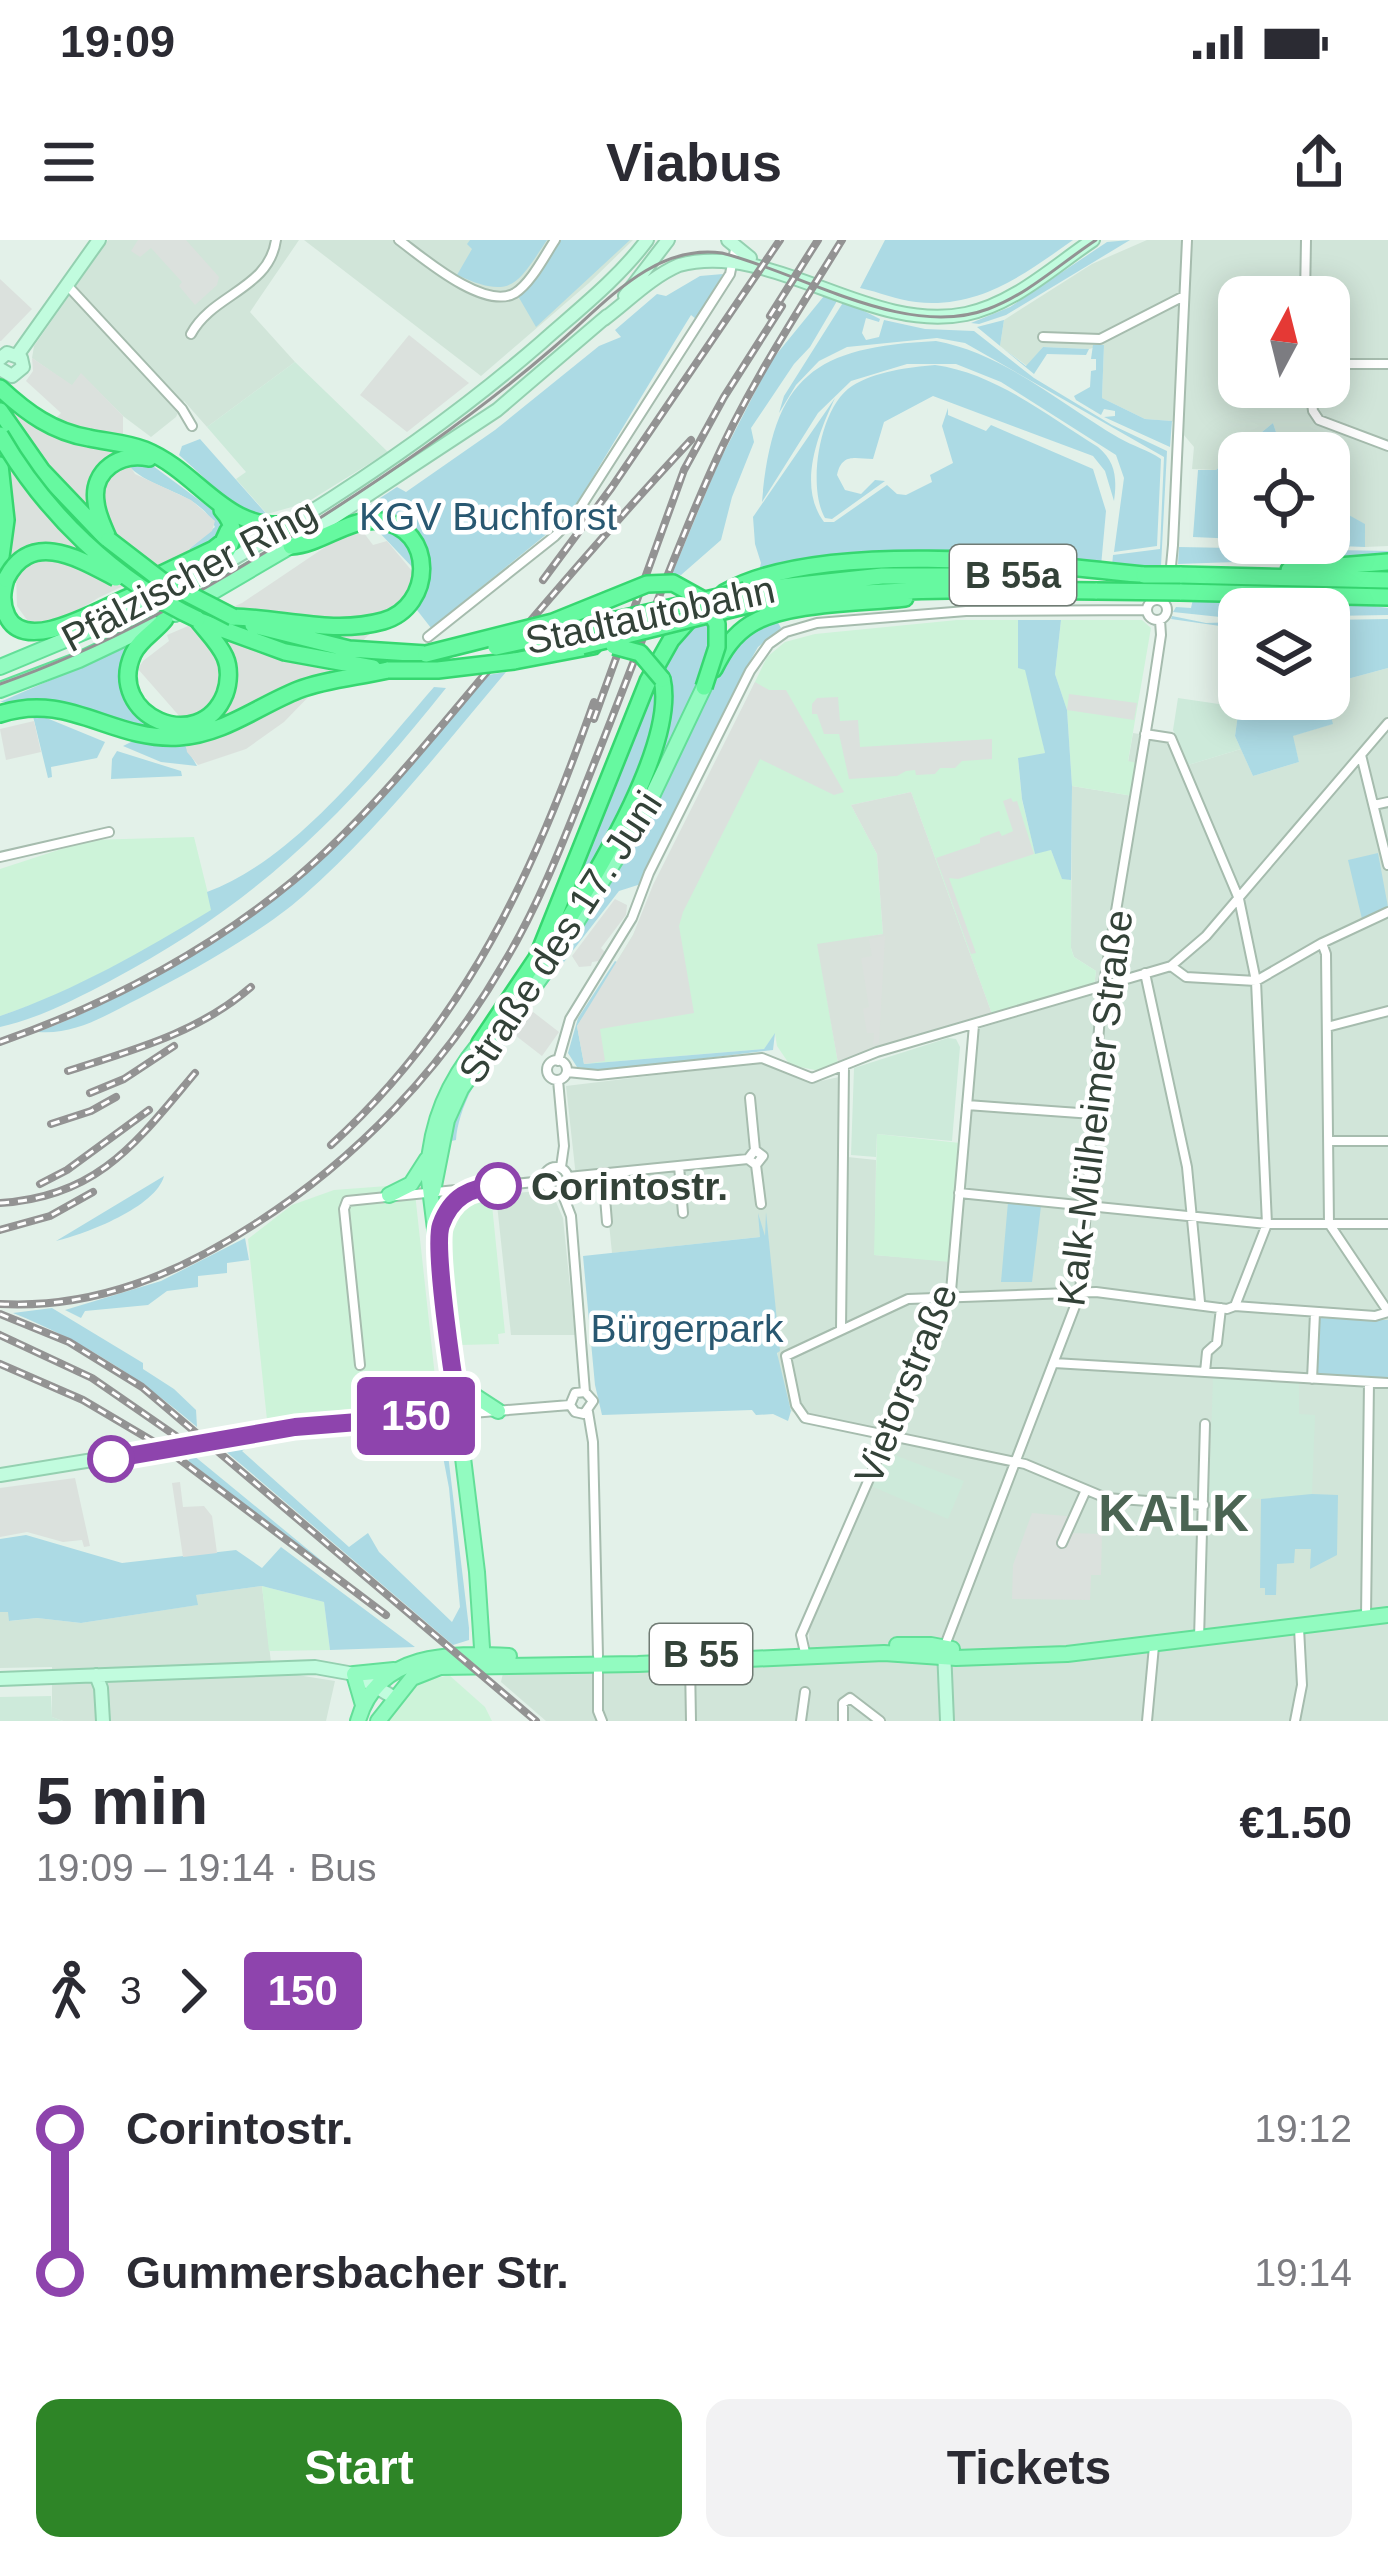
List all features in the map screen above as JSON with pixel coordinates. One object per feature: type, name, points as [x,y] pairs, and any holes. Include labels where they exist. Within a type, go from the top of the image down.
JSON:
[{"type":"highway","points":[[1,378],[31,416],[64,433],[126,444],[158,457],[251,524],[292,524]]},
{"type":"highway","name":"Stadtautobahn","points":[[0,411],[42,471],[109,540],[161,580],[233,617],[319,644],[512,644],[745,591],[845,578],[930,574],[1144,575],[1180,584],[1383,598]]},
{"type":"highway","name":"Stadtautobahn","points":[[0,435],[31,484],[70,527],[196,619],[285,652],[388,670],[466,667],[582,646],[771,602],[839,593],[1180,584],[1259,576],[1388,580]]},
{"type":"highway","points":[[109,540],[95,497],[100,476],[128,457],[146,457],[229,517],[233,535],[229,551],[212,570]]},
{"type":"highway","points":[[0,465],[6,520],[3,602],[13,625],[38,632],[139,593],[165,597]]},
{"type":"highway","points":[[100,609],[219,546],[227,525],[209,500]]},
{"type":"highway","points":[[233,617],[342,626],[394,617],[413,601],[421,586],[423,568],[417,547],[400,528],[375,520],[291,546]]},
{"type":"highway","points":[[3,571],[25,556],[58,551],[165,597]]},
{"type":"highway","points":[[480,1043],[546,938],[641,695],[663,652],[694,614],[742,583],[782,570],[874,562],[976,562],[1144,575]]},
{"type":"highway","points":[[1259,576],[1388,562]]},
{"type":"highway","name":"B 55a","points":[[427,645],[554,622],[647,584],[674,583],[702,598],[717,624],[717,647],[704,687]]},
{"type":"highway","points":[[704,687],[733,639],[759,619],[945,589]]},
{"type":"highway","points":[[177,732],[212,714],[228,686],[225,656],[196,619]]},
{"type":"highway","points":[[165,620],[136,648],[128,679],[132,698],[141,710],[177,732]]},
{"type":"highway","points":[[480,1043],[528,982],[590,884],[636,792],[662,717],[664,691],[649,660],[622,646],[582,646]]},
{"type":"highway","points":[[0,697],[135,733],[217,730],[305,688],[388,670]]},
{"type":"highway","points":[[0,714],[43,705]]},
{"type":"main road","points":[[18,354],[99,240]]},
{"type":"main road","name":"Pfälzischer Ring","points":[[0,667],[165,597],[292,524],[410,448],[580,309],[647,240]]},
{"type":"main road","name":"Pfälzischer Ring","points":[[0,697],[165,620],[291,546],[497,410],[604,320],[668,240]]},
{"type":"main road","points":[[604,320],[676,266],[738,250],[884,306],[949,316],[982,310],[1009,298],[1094,240]]},
{"type":"main road","points":[[0,358],[18,354]]},
{"type":"main road","points":[[1,378],[21,371],[18,354]]},
{"type":"main road","points":[[49,649],[66,625]]},
{"type":"main road","name":"Straße des 17. Juni","points":[[433,1191],[447,1120],[461,1089],[551,963],[642,818],[704,687]]},
{"type":"main road","name":"Straße des 17. Juni","points":[[480,1043],[440,1106],[429,1154],[483,1661]]},
{"type":"main road","points":[[389,1195],[411,1184],[429,1154]]},
{"type":"main road","points":[[438,1233],[457,1198],[474,1187]]},
{"type":"main road","points":[[419,1416],[454,1377],[499,1411]]},
{"type":"main road","points":[[0,1474],[295,1427],[459,1414]]},
{"type":"main road","name":"B 55","points":[[598,1660],[690,1662],[913,1644],[944,1652],[1066,1654],[1388,1615]]},
{"type":"main road","points":[[944,1652],[947,1721]]},
{"type":"main road","name":"B 55","points":[[358,1721],[377,1686],[398,1669],[430,1657],[598,1660],[805,1653]]},
{"type":"main road","name":"B 55","points":[[378,1721],[393,1697],[420,1672],[483,1661]]},
{"type":"main road","points":[[0,1679],[298,1666],[354,1674],[393,1697]]},
{"type":"main road","points":[[354,1674],[398,1669]]},
{"type":"main road","points":[[354,1674],[363,1705]]},
{"type":"main road","points":[[96,1675],[103,1721]]},
{"type":"main road","points":[[102,1696],[115,1675]]},
{"type":"street","points":[[191,334],[206,314],[254,281],[273,256],[275,240]]},
{"type":"street","points":[[399,240],[457,282],[501,296],[520,288],[555,240]]},
{"type":"street","points":[[1160,600],[1173,545],[1186,240]]},
{"type":"street","points":[[1305,276],[1306,240]]},
{"type":"street","points":[[427,645],[575,516],[685,346],[738,250]]},
{"type":"street","points":[[67,284],[192,425]]},
{"type":"street","points":[[1043,337],[1100,339],[1184,296]]},
{"type":"street","points":[[1350,364],[1388,364]]},
{"type":"street","points":[[1313,408],[1319,420],[1388,446]]},
{"type":"street","points":[[1160,600],[1167,609],[1160,620],[1150,618],[1149,602],[1160,600]]},
{"type":"street","points":[[558,1080],[547,1070],[558,1060],[570,1019],[625,933],[649,873],[751,670],[769,644],[799,627],[868,617],[1146,610]]},
{"type":"street","name":"Kalk-Mülheimer Straße","points":[[944,1652],[950,1625],[1080,1293],[1104,987],[1160,620]]},
{"type":"street","points":[[558,1080],[567,1072],[598,1075],[762,1058],[805,1077],[826,1075],[878,1052],[1172,966],[1207,936],[1388,723]]},
{"type":"street","points":[[1145,734],[1171,738],[1239,899],[1256,981],[1267,1224],[1235,1306]]},
{"type":"street","points":[[1360,754],[1388,865]]},
{"type":"street","points":[[1374,805],[1388,802]]},
{"type":"street","points":[[0,857],[109,832]]},
{"type":"street","points":[[1172,966],[1186,977],[1256,981],[1388,913]]},
{"type":"street","points":[[1204,1505],[1106,1498],[1016,1462],[802,1415],[786,1356],[908,1299],[1080,1293],[1200,1302],[1220,1308],[1375,1316],[1387,1311],[1329,1224],[1326,954],[1322,943]]},
{"type":"street","points":[[1145,973],[1187,1167],[1200,1302]]},
{"type":"street","points":[[1327,1027],[1388,1011]]},
{"type":"street","name":"Vietorstraße","points":[[805,1653],[801,1634],[949,1298],[974,1025]]},
{"type":"street","points":[[954,1032],[972,1046]]},
{"type":"street","points":[[558,1060],[567,1072]]},
{"type":"street","points":[[841,1329],[844,1066]]},
{"type":"street","points":[[558,1080],[564,1146],[561,1167],[568,1177]]},
{"type":"street","points":[[750,1098],[761,1204]]},
{"type":"street","points":[[967,1105],[1093,1114]]},
{"type":"street","points":[[1328,1141],[1388,1141]]},
{"type":"street","points":[[568,1177],[753,1158]]},
{"type":"street","points":[[679,1166],[683,1213]]},
{"type":"street","points":[[544,1181],[547,1171],[561,1167]]},
{"type":"street","points":[[603,1173],[607,1222]]},
{"type":"street","points":[[568,1177],[561,1190],[571,1216],[577,1265],[585,1392],[593,1401],[588,1412],[593,1442],[598,1711],[602,1721]]},
{"type":"street","points":[[360,1365],[344,1209],[351,1198],[544,1181]]},
{"type":"street","points":[[544,1181],[550,1190],[561,1190]]},
{"type":"street","points":[[959,1192],[1267,1224],[1388,1224]]},
{"type":"street","points":[[1205,1372],[1208,1352],[1216,1343],[1220,1308]]},
{"type":"street","points":[[1312,1379],[1316,1313]]},
{"type":"street","points":[[1054,1363],[1388,1383]]},
{"type":"street","points":[[1366,1618],[1369,1382]]},
{"type":"street","points":[[570,1405],[575,1393],[585,1392]]},
{"type":"street","points":[[459,1414],[570,1405],[579,1414],[588,1412]]},
{"type":"street","points":[[1199,1640],[1205,1424]]},
{"type":"street","points":[[1062,1543],[1086,1490]]},
{"type":"street","points":[[1295,1721],[1302,1671],[1299,1626]]},
{"type":"street","points":[[1147,1721],[1154,1646]]},
{"type":"street","points":[[690,1662],[691,1721]]},
{"type":"street","points":[[801,1721],[805,1692]]},
{"type":"street","points":[[843,1721],[844,1701],[854,1700],[880,1721]]},
{"type":"shaded area","points":[[108,240],[299,240],[250,312],[295,362],[207,427],[184,401],[176,417],[151,437],[81,374],[72,386],[32,358],[34,346]]},
{"type":"shaded area","points":[[138,240],[186,240],[219,277],[217,285],[195,305],[179,286],[182,282],[151,248],[140,257],[131,251]]},
{"type":"shaded area","points":[[304,240],[633,240],[481,376]]},
{"type":"shaded area","points":[[1147,240],[1388,240],[1388,546],[1365,547],[1364,524],[1350,516],[1350,432],[1276,432],[1273,423],[1262,432],[1218,432],[1218,468],[1192,469],[1194,447],[1172,421],[1145,419],[1102,398],[1104,345],[1043,347],[1027,366],[1000,346],[1004,320],[1092,264]]},
{"type":"shaded area","points":[[0,279],[32,309],[1,341],[0,341]]},
{"type":"shaded area","points":[[409,335],[469,383],[407,432],[360,395]]},
{"type":"shaded area","points":[[32,358],[72,385],[81,373],[123,416],[123,455],[135,474],[191,500],[215,521],[212,531],[189,549],[193,553],[68,617],[32,627],[17,606],[16,573],[0,563],[0,421],[18,399],[54,420],[61,413],[26,381],[33,371]]},
{"type":"shaded area","points":[[295,362],[388,452],[306,503],[267,514],[236,479],[246,472],[207,427]]},
{"type":"shaded area","points":[[364,533],[373,545],[387,541],[417,577],[417,585],[284,722],[246,749],[198,765],[187,752],[181,718],[138,669],[143,661],[169,641],[167,635],[242,603],[340,537]]},
{"type":"shaded area","points":[[957,620],[1018,620],[1045,753],[1018,759],[1022,800],[1035,853],[1051,850],[1062,878],[1071,880],[1071,948],[1074,957],[1096,971],[1094,987],[992,1014],[911,792],[851,805],[877,854],[883,934],[818,945],[838,1063],[820,1071],[790,1065],[775,1034],[764,1049],[584,1064],[577,1026],[633,935],[767,657],[785,642],[815,634]]},
{"type":"shaded area","points":[[1061,620],[1142,620],[1151,628],[1128,761],[1137,763],[1133,796],[1072,786],[1067,710],[1055,674]]},
{"type":"shaded area","points":[[1388,668],[1388,1721],[546,1721],[501,1682],[503,1673],[810,1663],[809,1631],[890,1439],[809,1420],[791,1411],[779,1372],[768,1236],[612,1253],[604,1174],[576,1177],[566,1086],[764,1062],[812,1083],[839,1077],[838,1156],[876,1160],[875,1255],[949,1261],[971,1031],[1093,994],[1096,971],[1074,957],[1071,948],[1072,786],[1133,796],[1128,762],[1133,733],[1177,740],[1188,765],[1241,749],[1253,776],[1299,762],[1292,736],[1332,724],[1331,720],[1350,720],[1350,678]]},
{"type":"shaded area","points":[[755,682],[769,690],[786,690],[844,792],[834,795],[760,759],[679,926],[694,1013],[600,1029],[605,1061],[584,1064],[577,1026],[633,935],[653,885]]},
{"type":"shaded area","points":[[1069,694],[1137,703],[1134,720],[1067,710]]},
{"type":"shaded area","points":[[838,697],[840,721],[858,720],[860,747],[992,739],[992,759],[962,761],[935,774],[916,775],[915,770],[849,779],[839,734],[824,734],[817,714],[812,714],[817,698]]},
{"type":"shaded area","points":[[1178,698],[1218,704],[1218,720],[1237,720],[1235,736],[1241,749],[1188,765],[1173,730]]},
{"type":"shaded area","points":[[34,721],[41,752],[6,760],[0,729]]},
{"type":"shaded area","points":[[911,792],[992,1014],[838,1063],[817,944],[883,934],[877,854],[851,805]]},
{"type":"shaded area","points":[[1003,801],[1017,801],[1034,854],[949,878],[976,953],[971,954],[936,858],[999,831],[1002,836],[1013,831]]},
{"type":"shaded area","points":[[194,837],[212,910],[138,955],[48,999],[0,1016],[0,869],[89,840]]},
{"type":"shaded area","points":[[615,899],[627,905],[626,915],[601,948],[605,952],[599,961],[579,967],[572,956]]},
{"type":"shaded area","points":[[885,936],[879,1043],[873,1045],[874,1033],[867,1033],[863,1009],[869,1007],[861,958],[872,956],[869,939]]},
{"type":"shaded area","points":[[528,1008],[559,1032],[542,1056],[511,1032]]},
{"type":"shaded area","points":[[956,1039],[960,1047],[952,1141],[877,1134],[876,1157],[851,1155],[854,1068]]},
{"type":"shaded area","points":[[877,1134],[960,1143],[950,1262],[874,1255]]},
{"type":"shaded area","points":[[414,1184],[436,1386],[414,1400],[267,1420],[248,1239],[292,1205],[334,1190]]},
{"type":"shaded area","points":[[538,1191],[556,1202],[563,1218],[575,1335],[511,1335],[496,1195]]},
{"type":"shaded area","points":[[491,1195],[505,1333],[498,1334],[499,1344],[461,1345],[452,1222],[467,1200]]},
{"type":"shaded area","points":[[1213,1378],[1299,1382],[1299,1414],[1315,1415],[1312,1494],[1266,1499],[1209,1497]]},
{"type":"shaded area","points":[[886,1452],[964,1481],[948,1519],[871,1486]]},
{"type":"shaded area","points":[[75,1478],[90,1546],[84,1547],[82,1540],[63,1542],[27,1532],[0,1537],[0,1488]]},
{"type":"shaded area","points":[[180,1482],[183,1507],[204,1506],[212,1516],[217,1553],[183,1557],[172,1483]]},
{"type":"shaded area","points":[[1032,1513],[1077,1517],[1072,1533],[1102,1534],[1101,1575],[1091,1575],[1090,1600],[1012,1599],[1013,1565]]},
{"type":"shaded area","points":[[262,1586],[272,1671],[335,1681],[326,1721],[63,1721],[52,1717],[52,1667],[0,1668],[0,1612],[9,1612],[10,1621],[37,1618],[81,1623],[197,1605],[195,1595]]},
{"type":"shaded area","points":[[262,1586],[324,1602],[330,1650],[269,1651]]},
{"type":"shaded area","points":[[449,1675],[485,1707],[492,1721],[385,1721],[404,1694],[421,1682]]},
{"type":"shaded area","points":[[51,1696],[52,1717],[63,1721],[0,1721],[0,1697]]},
{"type":"green space","points":[[470,240],[547,240],[520,277],[502,287],[457,275],[472,249],[467,244]]},
{"type":"green space","points":[[561,240],[630,240],[536,327],[518,296]]},
{"type":"green space","points":[[885,240],[1073,240],[1000,286],[939,303],[909,301],[860,288]]},
{"type":"green space","points":[[1130,240],[1006,315],[971,323],[1010,307],[1107,242]]},
{"type":"green space","name":"KGV Buchforst","points":[[723,274],[696,319],[691,315],[570,515],[431,628],[406,596],[416,585],[414,569],[378,531],[387,527],[410,531],[354,515],[397,487],[406,492],[495,430],[599,346],[621,337],[615,330],[657,294],[666,296],[700,276]]},
{"type":"green space","points":[[824,296],[837,301],[751,428],[754,442],[721,540],[681,575],[672,574],[718,464],[771,361]]},
{"type":"green space","points":[[844,301],[880,319],[866,318],[862,333],[866,340],[879,337],[884,320],[925,329],[974,331],[1034,378],[1112,425],[1167,451],[1161,566],[1112,566],[1113,555],[1160,549],[1164,457],[965,343],[937,338],[847,347],[819,361],[779,413],[784,396]]},
{"type":"green space","points":[[1004,320],[1000,346],[977,327]]},
{"type":"green space","points":[[936,341],[1008,368],[1161,459],[1157,546],[1114,552],[1124,478],[1116,455],[1001,382],[956,364],[907,364],[851,381],[818,413],[762,502],[777,424],[790,397],[808,376],[859,351]]},
{"type":"green space","points":[[1093,345],[1104,345],[1102,398],[1145,419],[1172,421],[1170,447],[1104,417],[1115,416],[1115,411],[1104,409],[1101,415],[1076,400],[1074,396],[1090,387],[1091,371],[1096,370],[1096,359],[1091,359]]},
{"type":"green space","points":[[1001,346],[1026,366],[1043,347],[1089,349],[1086,355],[1047,354],[1034,374]]},
{"type":"green space","points":[[935,365],[1000,386],[1098,447],[1114,471],[1114,501],[1105,471],[1093,456],[933,396],[884,422],[873,459],[850,458],[842,463],[837,475],[845,490],[861,494],[875,480],[885,481],[832,519],[825,518],[817,487],[819,448],[841,396],[871,377]]},
{"type":"green space","points":[[835,398],[817,444],[811,476],[816,508],[824,522],[834,522],[887,485],[906,495],[932,482],[930,475],[953,463],[942,426],[948,408],[948,415],[986,431],[991,425],[1093,469],[1106,511],[1101,566],[933,557],[759,571],[753,517]]},
{"type":"green space","points":[[200,439],[270,518],[233,502],[179,455],[182,446]]},
{"type":"green space","points":[[126,463],[149,463],[218,514],[224,525],[222,539],[193,553],[189,549],[215,527],[208,515]]},
{"type":"green space","points":[[1198,470],[1216,470],[1218,538],[1193,537]]},
{"type":"green space","points":[[1350,516],[1365,524],[1365,547],[1350,546]]},
{"type":"green space","points":[[1179,547],[1218,548],[1218,563],[1178,564]]},
{"type":"green space","points":[[1350,550],[1388,551],[1388,557],[1350,558]]},
{"type":"green space","points":[[1193,599],[1218,600],[1218,617],[1173,612],[1176,607],[1191,608]]},
{"type":"green space","points":[[1350,605],[1388,608],[1388,615],[1350,616]]},
{"type":"green space","points":[[1172,616],[1218,626],[1171,619]]},
{"type":"green space","points":[[776,619],[781,628],[758,647],[746,668],[641,884],[619,891],[502,1042],[506,1048],[472,1089],[456,1140],[447,1142],[465,1091],[646,821],[721,664],[742,636]]},
{"type":"green space","points":[[1388,619],[1388,668],[1350,678],[1350,620]]},
{"type":"green space","points":[[710,620],[708,657],[694,704],[670,757],[574,921],[465,1076],[449,1109],[434,1173],[440,1127],[457,1084],[560,938],[636,803],[667,720],[670,689],[660,664],[687,626]]},
{"type":"green space","points":[[1018,620],[1061,620],[1055,674],[1067,710],[1071,880],[1062,879],[1051,850],[1035,854],[1022,799],[1018,758],[1045,753],[1025,670],[1018,668]]},
{"type":"green space","points":[[136,643],[125,671],[166,734],[46,702],[0,702]]},
{"type":"green space","points":[[506,672],[383,816],[286,910],[202,964],[103,1017],[65,1030],[38,1032],[109,1001],[233,928],[340,838],[488,675]]},
{"type":"green space","points":[[654,675],[657,701],[640,770],[553,939]]},
{"type":"green space","points":[[434,687],[446,688],[371,777],[254,888],[162,952],[110,981],[42,1014],[0,1027],[0,1016],[82,982],[211,910],[207,892],[240,877],[302,831]]},
{"type":"green space","points":[[32,712],[105,742],[97,758],[51,767],[48,778]]},
{"type":"green space","points":[[1237,720],[1332,720],[1333,724],[1293,736],[1299,762],[1253,776],[1235,736]]},
{"type":"green space","points":[[135,740],[183,742],[197,766],[161,762],[123,746]]},
{"type":"green space","points":[[117,751],[181,771],[182,776],[111,779]]},
{"type":"green space","points":[[1378,853],[1388,907],[1362,919],[1348,860]]},
{"type":"green space","points":[[615,961],[619,963],[577,1026],[584,1064],[764,1049],[775,1033],[773,1050],[603,1071],[577,1067],[568,1053],[578,1018]]},
{"type":"green space","points":[[164,1176],[134,1208],[101,1226],[56,1241]]},
{"type":"green space","points":[[1008,1202],[1041,1206],[1032,1282],[1001,1282]]},
{"type":"green space","name":"Bürgerpark","points":[[766,1212],[777,1353],[791,1411],[788,1421],[773,1414],[756,1415],[752,1410],[602,1415],[583,1256],[760,1237],[758,1213],[765,1236]]},
{"type":"green space","points":[[245,1238],[249,1260],[227,1263],[227,1273],[198,1276],[198,1287],[167,1291],[148,1305],[85,1311],[81,1318],[65,1310],[161,1281]]},
{"type":"green space","points":[[52,1308],[143,1363],[143,1369],[196,1410],[197,1427],[110,1362],[13,1313]]},
{"type":"green space","points":[[1317,1318],[1388,1320],[1388,1378],[1316,1374]]},
{"type":"green space","points":[[441,1431],[446,1438],[469,1628],[469,1640],[453,1645],[223,1449],[247,1448],[242,1451],[349,1547],[368,1533],[379,1552],[452,1622],[460,1607],[440,1441],[355,1447],[355,1439]]},
{"type":"green space","points":[[193,1455],[322,1561],[188,1461]]},
{"type":"green space","points":[[1338,1495],[1337,1555],[1310,1569],[1311,1549],[1295,1549],[1294,1563],[1277,1564],[1276,1595],[1265,1595],[1265,1588],[1260,1588],[1261,1499]]},
{"type":"green space","points":[[26,1535],[122,1563],[236,1550],[262,1568],[281,1547],[415,1647],[330,1650],[324,1602],[262,1586],[196,1595],[198,1605],[81,1623],[37,1618],[9,1621],[8,1612],[0,1612],[0,1539]]},
{"type":"tram line","points":[[0,684],[151,618],[293,535],[459,423],[630,281],[673,258],[722,253],[889,310],[956,316],[1016,296],[1096,240]]},
{"type":"railway","points":[[543,580],[780,240]]},
{"type":"railway","points":[[770,316],[818,240]]},
{"type":"railway","points":[[0,1304],[69,1301],[102,1294],[165,1273],[226,1242],[293,1198],[363,1140],[454,1039],[504,963],[543,887],[726,439],[842,240]]},
{"type":"railway","points":[[594,719],[684,470],[782,306]]},
{"type":"railway","points":[[0,1042],[154,974],[226,930],[294,880],[391,784],[691,440]]},
{"type":"railway","points":[[331,1145],[421,1047],[491,941],[547,826],[594,702]]},
{"type":"railway","points":[[68,1071],[187,1028],[251,987]]},
{"type":"railway","points":[[90,1093],[124,1079],[174,1046]]},
{"type":"railway","points":[[0,1203],[34,1199],[89,1178],[133,1143],[195,1073]]},
{"type":"railway","points":[[51,1124],[116,1097]]},
{"type":"railway","points":[[40,1184],[149,1110]]},
{"type":"railway","points":[[0,1230],[50,1216],[93,1192]]},
{"type":"railway","points":[[0,1314],[69,1342],[142,1387],[536,1721]]},
{"type":"railway","points":[[0,1335],[92,1378],[176,1436]]},
{"type":"railway","points":[[0,1364],[83,1400],[166,1449],[386,1615]]},
{"type":"bus line","name":"150","points":[[111,1459],[295,1427],[459,1414],[438,1233],[457,1198],[474,1187],[498,1186]]},
{"type":"place","name":"Corintostr.","points":[[498,1186]]},
{"type":"district","name":"KALK","points":[[1175,1513]]}]
